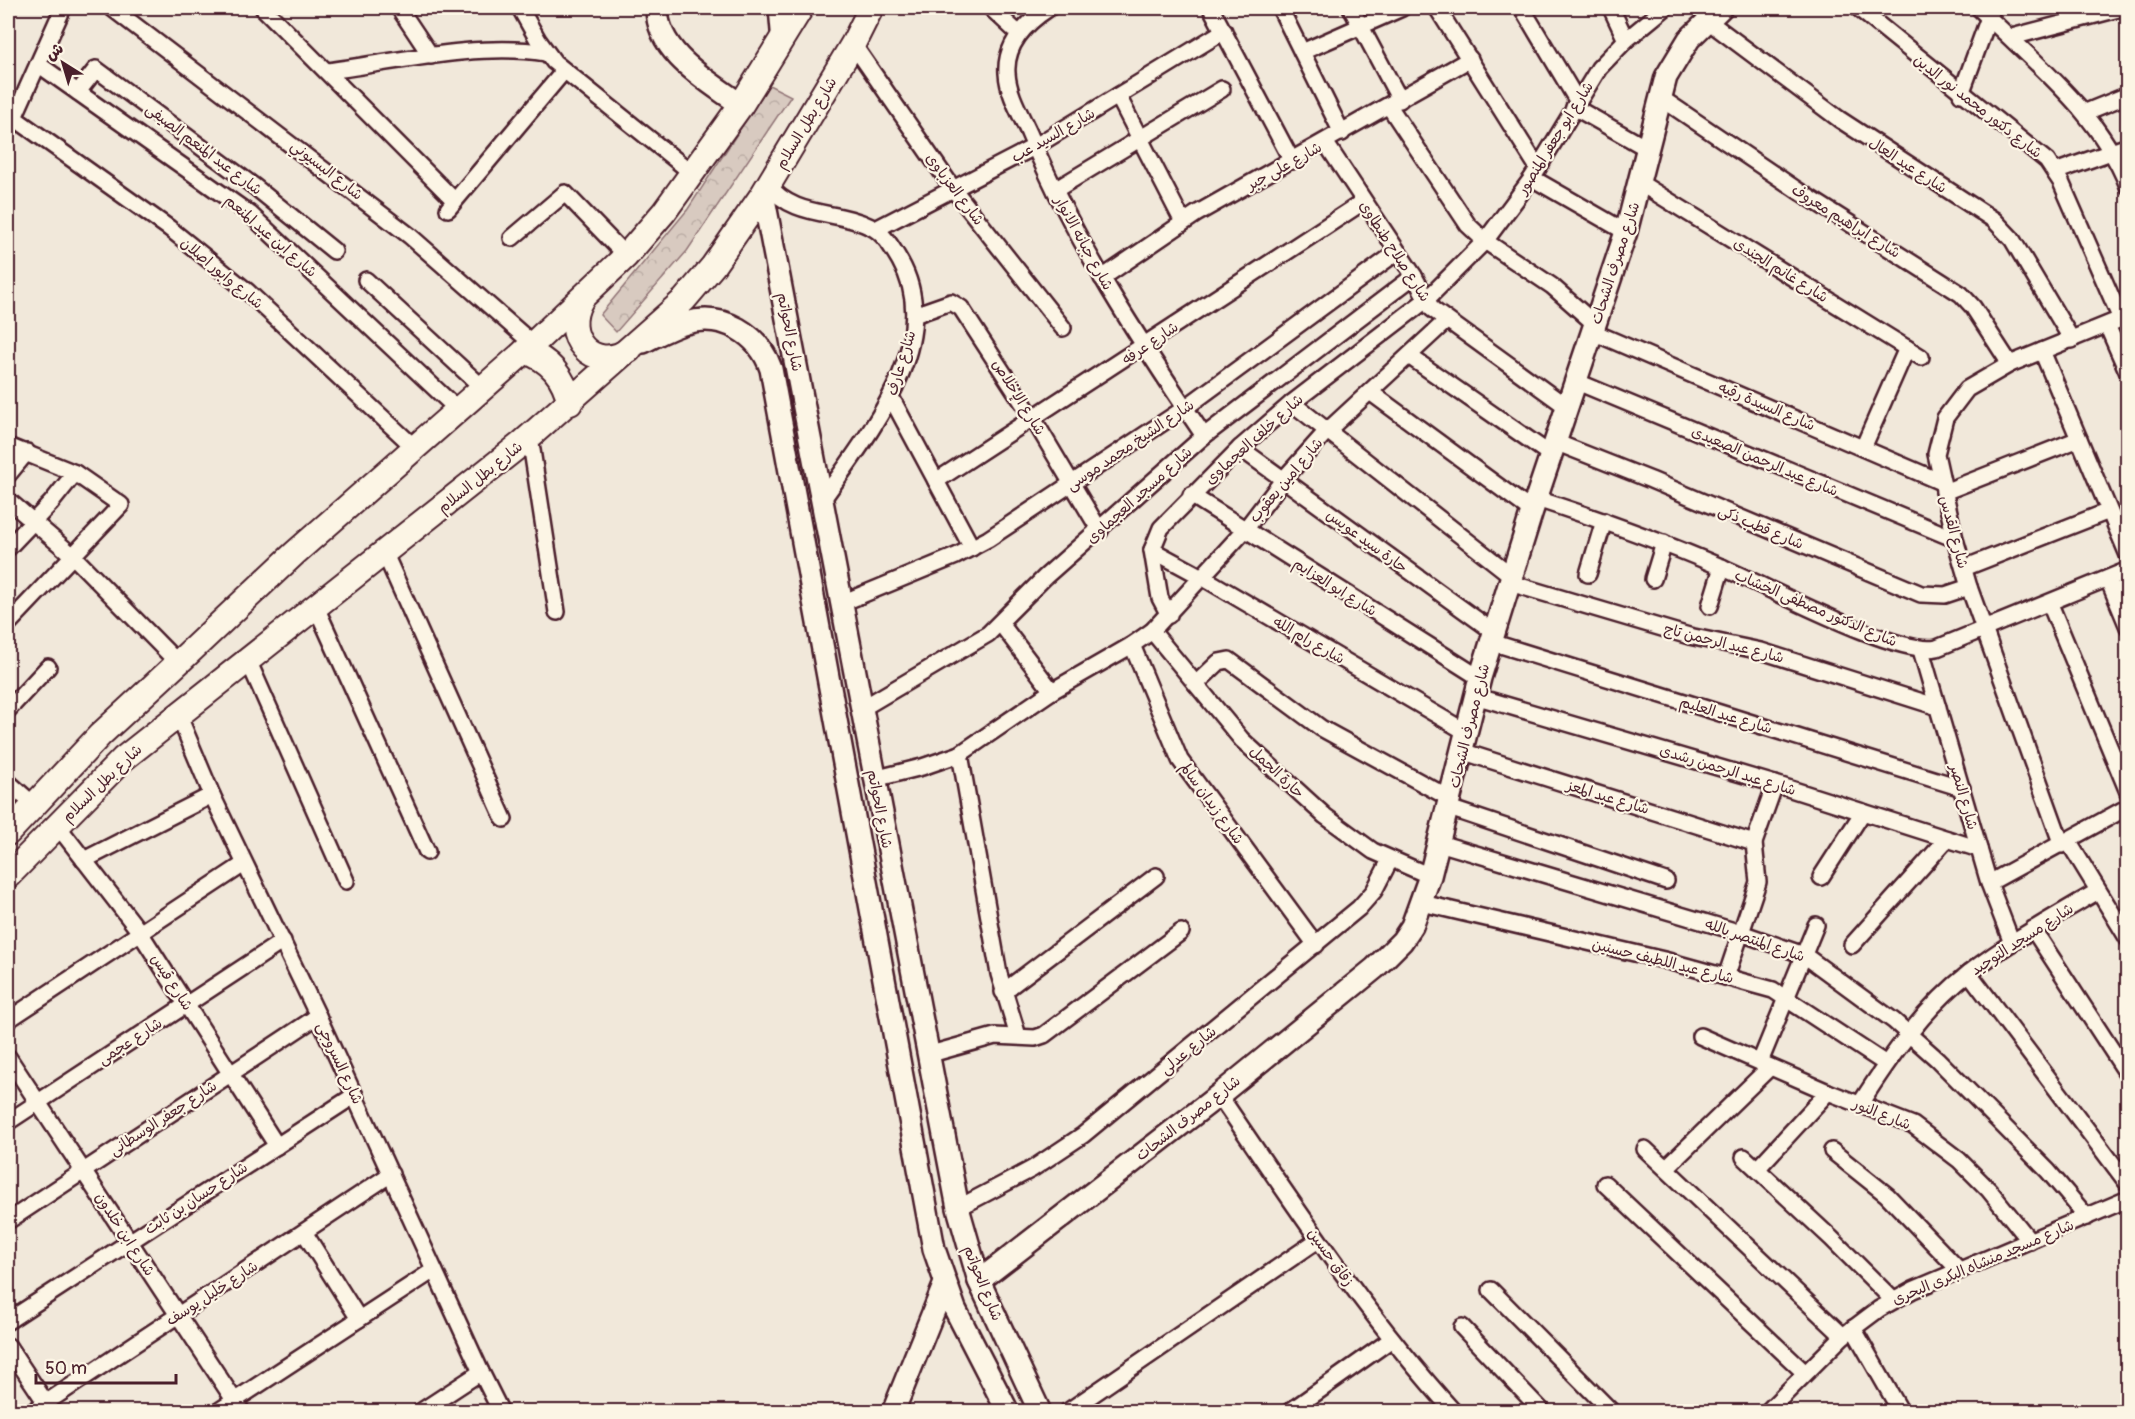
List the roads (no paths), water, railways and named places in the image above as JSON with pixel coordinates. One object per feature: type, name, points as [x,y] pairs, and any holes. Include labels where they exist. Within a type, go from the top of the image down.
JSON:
[{"type":"main road","points":[[657,8],[662,32],[682,61],[741,105]]},
{"type":"main road","name":"شارع بطل السلام","points":[[8,834],[100,735],[290,558],[529,347],[626,256],[664,212],[741,105],[801,8]]},
{"type":"main road","name":"شارع بطل السلام","points":[[8,876],[123,759],[385,554],[570,403],[632,348],[703,279],[766,190],[853,45],[871,8]]},
{"type":"main road","name":"شارع مصرف الشحات","points":[[980,1281],[1219,1095],[1389,956],[1412,926],[1422,903],[1450,803],[1477,687],[1575,381],[1626,232],[1666,77],[1689,39],[1715,14]]},
{"type":"main road","name":"شارع الحواتم","points":[[766,190],[907,955],[958,1208],[980,1281],[1040,1412]]},
{"type":"main road","points":[[580,300],[572,322],[579,344],[599,356],[611,357],[632,348]]},
{"type":"main road","name":"شارع الحواتم","points":[[632,348],[673,328],[703,320],[718,321],[740,330],[758,345],[767,357],[774,379],[931,1236],[945,1283],[961,1322],[1008,1412]]},
{"type":"main road","points":[[529,347],[555,370],[562,380],[570,403]]},
{"type":"main road","points":[[100,735],[123,759]]},
{"type":"main road","points":[[872,919],[887,926],[900,916]]},
{"type":"main road","points":[[879,961],[892,952],[907,955]]},
{"type":"main road","points":[[893,1412],[945,1283]]},
{"type":"street","points":[[12,112],[38,64],[62,8]]},
{"type":"street","name":"شارع البسيوني","points":[[112,8],[410,236],[529,347]]},
{"type":"street","points":[[263,8],[328,71],[451,205],[564,71]]},
{"type":"street","points":[[399,8],[431,56]]},
{"type":"street","points":[[520,8],[546,52],[564,71],[692,173]]},
{"type":"street","points":[[777,8],[780,42]]},
{"type":"street","points":[[991,8],[1019,34],[1049,8]]},
{"type":"street","points":[[1211,8],[1292,161]]},
{"type":"street","points":[[1280,8],[1342,133]]},
{"type":"street","name":"شارع السيدة رقيه","points":[[1351,8],[1395,103],[1460,215],[1485,241],[1552,286],[1594,328],[1863,448],[1942,487]]},
{"type":"street","points":[[1302,52],[1402,8]]},
{"type":"street","points":[[1437,8],[1470,59],[1535,173],[1626,232]]},
{"type":"street","points":[[1522,8],[1576,104],[1648,148]]},
{"type":"street","points":[[1611,8],[1626,40]]},
{"type":"street","name":"شارع ابو جعفر المنصور","points":[[1426,300],[1485,241],[1535,173],[1599,68],[1626,40],[1664,8]]},
{"type":"street","name":"شارع دكتور محمد نور الدين","points":[[1858,8],[1961,94],[2039,153],[2055,172],[2119,320],[2127,373]]},
{"type":"street","points":[[2012,37],[2122,8]]},
{"type":"street","points":[[1961,94],[1987,11],[2086,112],[2112,151],[2127,183]]},
{"type":"street","name":"شارع عبد العال","points":[[1715,14],[1839,120],[1994,220],[2012,239],[2072,340]]},
{"type":"street","name":"شارع السيد عب","points":[[876,229],[1035,147],[1224,32]]},
{"type":"street","name":"شارع جبانه الانوار","points":[[1019,34],[1008,59],[1009,86],[1035,147],[1102,278],[1144,347],[1204,436]]},
{"type":"street","name":"شارع العزباوى","points":[[853,45],[954,190],[1063,328]]},
{"type":"street","points":[[328,71],[431,56],[506,50],[546,52]]},
{"type":"street","name":"شارع على جبر","points":[[1102,278],[1183,222],[1470,59]]},
{"type":"street","name":"شارع ابن عبد المنعم","points":[[38,64],[250,214],[458,410]]},
{"type":"street","name":"شارع عبد المنعم الصيفى","points":[[78,92],[96,69],[255,187],[334,250]]},
{"type":"street","points":[[1055,190],[1222,89]]},
{"type":"street","points":[[2086,112],[2127,95]]},
{"type":"street","points":[[1118,96],[1183,222]]},
{"type":"street","name":"شارع ابراهيم معروف","points":[[1661,98],[1797,190],[1961,294],[1973,307],[2010,364]]},
{"type":"street","name":"شارع وابور اصلان","points":[[12,112],[169,228],[238,284],[415,448]]},
{"type":"street","name":"شارع صلاح طنطاوى","points":[[1325,142],[1414,276],[1432,309],[1567,407]]},
{"type":"street","points":[[2055,172],[2127,146]]},
{"type":"street","name":"شارع غانم الجندى","points":[[1640,183],[1922,357]]},
{"type":"street","points":[[766,190],[795,207],[841,216],[876,229]]},
{"type":"street","points":[[512,238],[565,193],[626,256]]},
{"type":"street","name":"شارع عرفه","points":[[936,481],[1034,420],[1363,202]]},
{"type":"street","name":"شارع عارف","points":[[823,499],[891,398],[899,376],[914,315],[911,291],[904,268],[892,247],[876,229]]},
{"type":"street","name":"شارع الشيخ محمد موسى","points":[[842,603],[972,548],[1072,485],[1185,408],[1397,252]]},
{"type":"street","name":"شارع مسجد العجماوى","points":[[861,709],[971,645],[1001,624],[1045,577],[1100,531],[1204,436],[1414,276]]},
{"type":"street","points":[[366,280],[483,388]]},
{"type":"street","name":"شارع خلف العجماوى","points":[[1152,550],[1161,528],[1191,495],[1240,448],[1292,403],[1426,300]]},
{"type":"street","name":"شارع الإخلاص","points":[[914,315],[951,302],[961,308],[1034,420],[1100,531]]},
{"type":"street","name":"شارع القدس","points":[[2119,320],[2010,364],[1967,389],[1945,418],[1936,454],[1942,487],[1969,587],[2065,843],[2127,939]]},
{"type":"street","name":"شارع امين يعقوب","points":[[1132,645],[1152,631],[1168,615],[1244,531],[1283,480],[1326,432],[1446,321]]},
{"type":"street","points":[[1863,448],[1907,348]]},
{"type":"street","points":[[2042,351],[2127,555]]},
{"type":"street","name":"شارع قطب ذكى","points":[[1408,356],[1553,449],[1651,480],[1921,594],[1945,595],[1969,587]]},
{"type":"street","name":"شارع عبد الرحمن الصعيدى","points":[[1575,381],[1769,464],[1955,539]]},
{"type":"street","name":"شارع الدكتور مصطفى الخشاب","points":[[1370,392],[1535,505],[1604,521],[1664,543],[1841,621],[1921,650]]},
{"type":"street","points":[[891,398],[972,548]]},
{"type":"street","points":[[1292,403],[1511,579]]},
{"type":"street","points":[[530,436],[557,612]]},
{"type":"street","points":[[1942,487],[2079,439]]},
{"type":"street","points":[[8,446],[75,473],[121,505],[8,624]]},
{"type":"street","name":"حارة سيد عويس","points":[[1240,448],[1493,637]]},
{"type":"street","points":[[8,475],[27,452]]},
{"type":"street","points":[[8,548],[34,522],[75,473]]},
{"type":"street","name":"شارع ابو العزايم","points":[[1191,495],[1477,687]]},
{"type":"street","points":[[8,500],[72,555],[178,663]]},
{"type":"street","points":[[1964,568],[2109,512]]},
{"type":"street","points":[[1588,574],[1604,521]]},
{"type":"street","points":[[1653,579],[1664,543]]},
{"type":"street","points":[[1152,550],[1160,598],[1168,615]]},
{"type":"street","name":"شارع رام الله","points":[[1152,550],[1202,577],[1463,742]]},
{"type":"street","points":[[385,554],[504,819]]},
{"type":"street","points":[[1710,606],[1722,567]]},
{"type":"street","points":[[1921,650],[1937,648],[1984,630],[2127,570]]},
{"type":"street","name":"شارع عبد الرحمن تاج","points":[[1511,579],[1689,636],[1761,651],[1938,707]]},
{"type":"street","points":[[2108,579],[2127,627]]},
{"type":"street","points":[[2050,604],[2127,792]]},
{"type":"street","points":[[316,607],[427,852]]},
{"type":"street","points":[[1001,624],[1052,691]]},
{"type":"street","name":"حارة الجمل","points":[[1152,631],[1242,740],[1325,816],[1355,840],[1390,860],[1430,876]]},
{"type":"street","name":"شارع عبد العليم","points":[[1493,637],[1962,788]]},
{"type":"street","points":[[874,779],[922,767],[960,753],[1052,691],[1132,645]]},
{"type":"street","name":"شارع زيدان سالم","points":[[1132,645],[1180,760],[1317,945]]},
{"type":"street","name":"شارع النصر","points":[[1921,650],[1989,883],[2012,943]]},
{"type":"street","points":[[248,660],[346,881]]},
{"type":"street","points":[[1196,684],[1219,662],[1229,660],[1321,728],[1450,803],[1666,881]]},
{"type":"street","points":[[8,711],[48,667]]},
{"type":"street","name":"شارع عبد الرحمن رشدى","points":[[1477,687],[1979,849]]},
{"type":"street","name":"شارع السروجى","points":[[178,714],[212,795],[283,941],[501,1412]]},
{"type":"street","name":"شارع عبد المعز","points":[[1463,742],[1754,843]]},
{"type":"street","points":[[960,753],[1003,992],[1018,1036]]},
{"type":"street","points":[[8,782],[35,806]]},
{"type":"street","points":[[1726,977],[1758,882],[1754,843],[1775,784]]},
{"type":"street","points":[[84,860],[212,795]]},
{"type":"street","points":[[1821,877],[1863,812]]},
{"type":"street","points":[[1989,883],[2125,814]]},
{"type":"street","name":"شارع قيس","points":[[57,825],[139,931],[277,1146]]},
{"type":"street","points":[[1852,945],[1947,839]]},
{"type":"street","name":"شارع المنتصر بالله","points":[[1439,843],[1742,933],[1804,955],[1909,1034],[2048,1171],[2087,1217]]},
{"type":"street","name":"شارع عدلى","points":[[958,1208],[1032,1169],[1083,1135],[1317,945],[1366,900],[1390,860]]},
{"type":"street","points":[[8,1020],[139,931],[244,864]]},
{"type":"street","points":[[1003,992],[1156,876]]},
{"type":"street","name":"شارع مسجد التوحيد","points":[[1860,1104],[1909,1034],[1969,973],[2033,929],[2098,891]]},
{"type":"street","name":"شارع عبد اللطيف حسنين","points":[[1422,903],[1664,960],[1773,990],[1787,997],[1886,1064]]},
{"type":"street","points":[[1666,1168],[1765,1065],[1787,997],[1816,925]]},
{"type":"street","points":[[2033,929],[2127,1075]]},
{"type":"street","points":[[927,1055],[995,1036],[1035,1038],[1044,1035],[1181,932]]},
{"type":"street","name":"شارع عجمى","points":[[8,1122],[283,941]]},
{"type":"street","points":[[1969,973],[2127,1184]]},
{"type":"street","name":"شارع جعفر الوسطانى","points":[[8,1221],[318,1016]]},
{"type":"street","name":"شارع النور","points":[[1700,1036],[1828,1092],[1912,1125],[1936,1141],[1989,1190],[2030,1241]]},
{"type":"street","name":"شارع ابن خلدون","points":[[8,1057],[238,1406]]},
{"type":"street","points":[[1757,1168],[1828,1092]]},
{"type":"street","name":"شارع حسان بن ثابت","points":[[8,1321],[355,1095]]},
{"type":"street","name":"زقاق حسين","points":[[1219,1095],[1318,1240],[1392,1339],[1454,1412]]},
{"type":"street","points":[[1645,1149],[1848,1332],[1901,1412]]},
{"type":"street","points":[[1832,1151],[1887,1195],[1960,1271]]},
{"type":"street","points":[[1744,1157],[1893,1300]]},
{"type":"street","name":"شارع خليل يوسف","points":[[32,1412],[49,1407],[178,1315],[391,1174]]},
{"type":"street","points":[[1605,1184],[1805,1373]]},
{"type":"street","name":"شارع مسجد منشاه البكرى البحرى","points":[[1767,1412],[1848,1332],[1893,1300],[2127,1198]]},
{"type":"street","points":[[304,1232],[359,1319]]},
{"type":"street","points":[[1067,1412],[1318,1240]]},
{"type":"street","points":[[217,1412],[238,1406],[359,1319],[434,1270]]},
{"type":"street","points":[[1491,1290],[1612,1412]]},
{"type":"street","points":[[1462,1328],[1543,1412]]},
{"type":"street","points":[[1289,1412],[1392,1339]]},
{"type":"street","points":[[8,1346],[49,1407]]},
{"type":"street","points":[[420,1412],[481,1372]]}]
